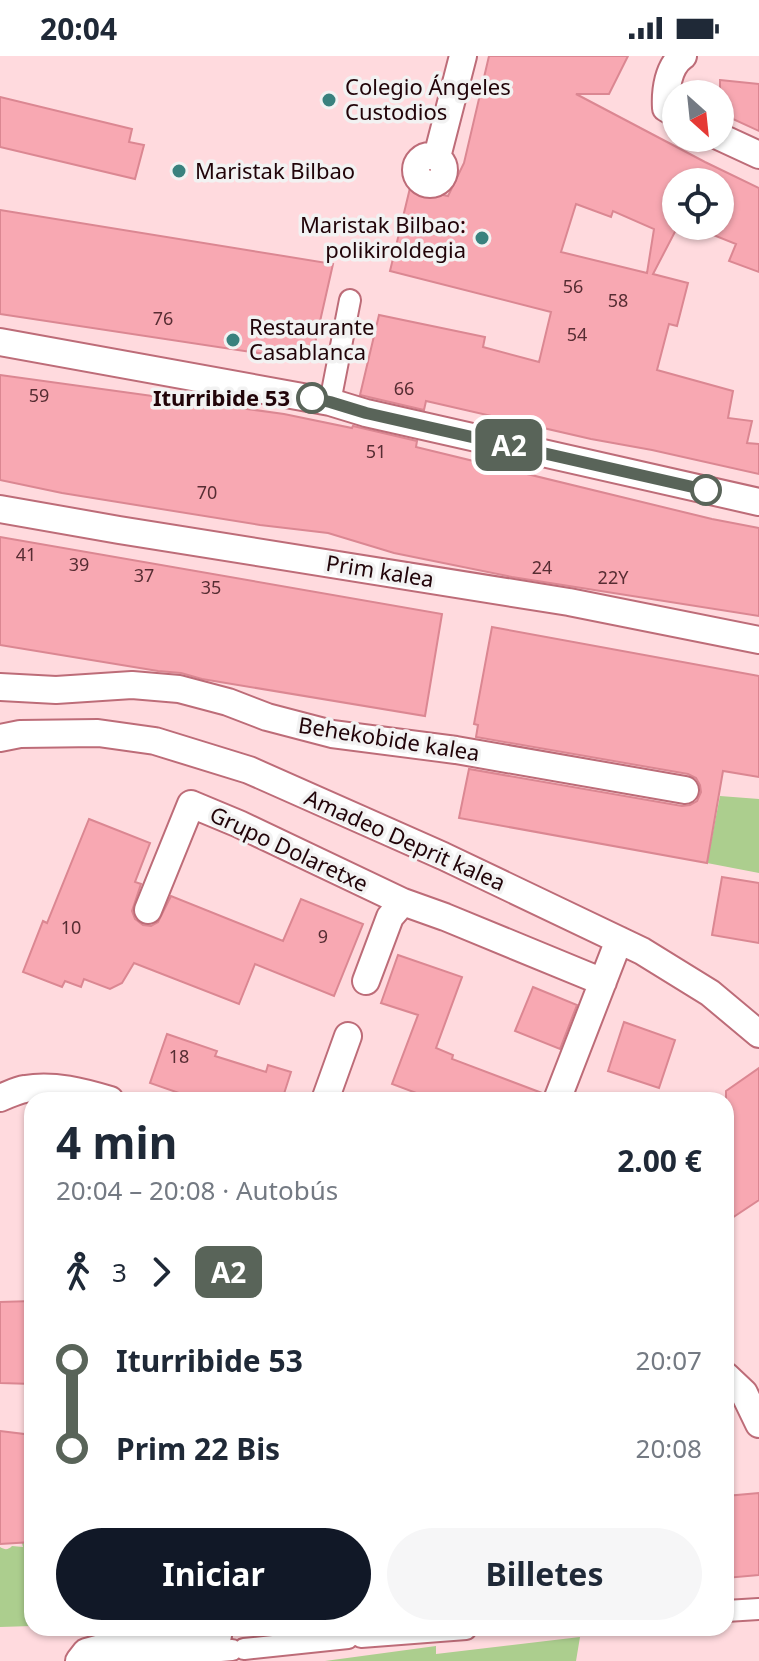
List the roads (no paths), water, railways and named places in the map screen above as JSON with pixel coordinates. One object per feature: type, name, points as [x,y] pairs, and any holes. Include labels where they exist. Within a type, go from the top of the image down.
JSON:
[{"type":"street","points":[[437,157],[463,56]]},
{"type":"street","points":[[669,80],[678,59],[683,56]]},
{"type":"street","points":[[734,143],[759,155]]},
{"type":"street","points":[[330,402],[350,300]]},
{"type":"street","points":[[0,342],[330,402],[366,413],[759,502]]},
{"type":"street","name":"Prim kalea","points":[[0,509],[569,602],[759,640]]},
{"type":"street","name":"Behekobide kalea","points":[[0,687],[56,690],[132,685],[179,689],[332,734],[456,750],[685,790]]},
{"type":"street","name":"Amadeo Deprit kalea","points":[[7,733],[98,733],[155,741],[249,770],[443,856],[642,951],[710,993],[759,1034]]},
{"type":"street","name":"Grupo Dolaretxe","points":[[148,910],[191,804],[403,902],[603,982]]},
{"type":"street","points":[[366,981],[390,917],[403,902]]},
{"type":"street","points":[[560,1092],[619,940]]},
{"type":"street","points":[[328,1092],[348,1036]]},
{"type":"street","points":[[0,1098],[24,1089],[72,1089],[82,1092]]},
{"type":"street","points":[[734,1384],[744,1393],[759,1424]]},
{"type":"street","points":[[734,1611],[759,1609]]},
{"type":"street","points":[[79,1661],[86,1652],[119,1643],[218,1636]]},
{"type":"street","points":[[107,1661],[380,1636]]},
{"type":"place","name":"Colegio Ángeles Custodios","points":[[329,100]]},
{"type":"place","name":"Maristak Bilbao","points":[[179,171]]},
{"type":"place","name":"Maristak Bilbao: polikiroldegia","points":[[482,238]]},
{"type":"place","name":"Restaurante Casablanca","points":[[233,340]]},
{"type":"place","name":"Iturribide 53","points":[[312,398]]}]
